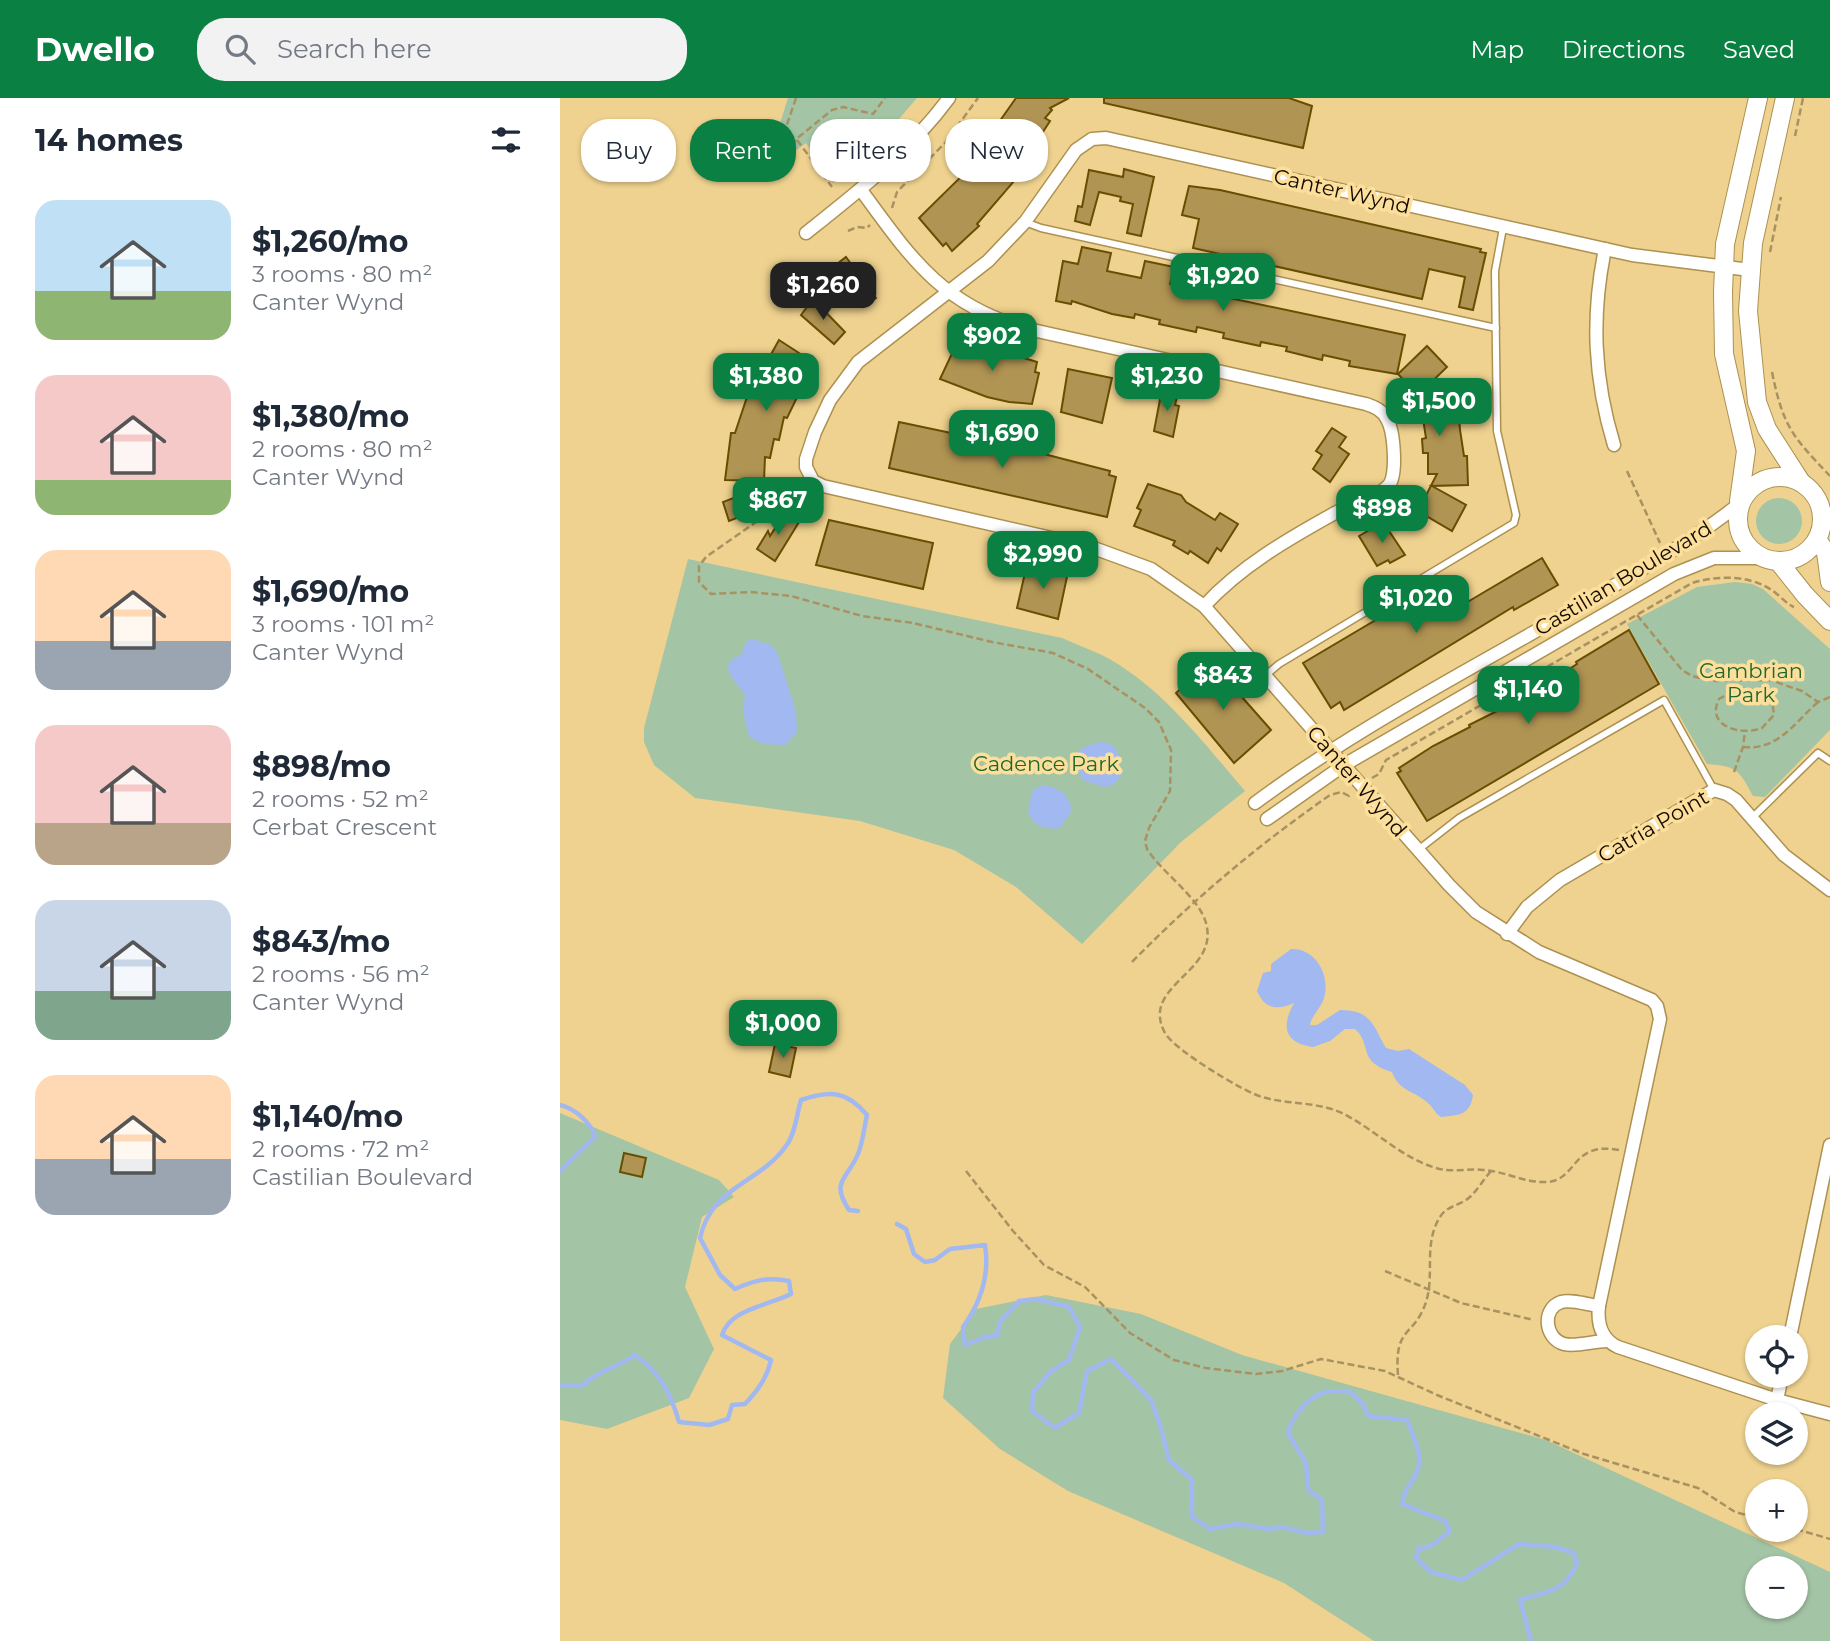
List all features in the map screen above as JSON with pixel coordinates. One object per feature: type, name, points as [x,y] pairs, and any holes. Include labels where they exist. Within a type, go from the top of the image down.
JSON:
[{"type":"street","points":[[806,233],[861,190],[916,139],[949,98]]},
{"type":"street","points":[[1758,98],[1726,244],[1724,268],[1724,354],[1746,451],[1738,527],[1741,537],[1755,553],[1771,560],[1802,598],[1830,621]]},
{"type":"street","points":[[1771,560],[1800,556],[1817,540],[1822,512],[1815,495],[1801,482],[1767,429],[1757,402],[1749,337],[1753,243],[1785,98]]},
{"type":"street","name":"Canter Wynd","points":[[1608,1341],[1599,1323],[1599,1306],[1660,1019],[1657,1006],[1646,996],[1553,959],[1507,934],[1463,901],[1204,606],[1160,574],[1112,553],[823,486],[809,477],[807,459],[815,432],[830,400],[846,376],[880,344],[988,261],[1025,222],[1076,150],[1092,139],[1101,137],[1605,249],[1750,270]]},
{"type":"street","points":[[861,190],[917,264],[949,292],[1013,325],[1366,404],[1382,412],[1389,422],[1394,466],[1394,475],[1387,487],[1329,517],[1245,567],[1204,606]]},
{"type":"street","points":[[1605,249],[1596,302],[1595,342],[1600,392],[1614,445]]},
{"type":"street","points":[[1739,502],[1754,485],[1772,477],[1792,478],[1801,482]]},
{"type":"street","name":"Castilian Boulevard","points":[[1255,803],[1329,750],[1705,531],[1739,502]]},
{"type":"street","points":[[1817,540],[1825,552],[1830,582]]},
{"type":"street","name":"Castilian Boulevard","points":[[1267,819],[1344,765],[1687,567],[1714,558],[1771,560]]},
{"type":"street","name":"Catria Point","points":[[1507,934],[1527,907],[1560,880],[1714,790],[1727,793],[1792,863],[1830,890]]},
{"type":"street","points":[[1792,1325],[1830,1145]]},
{"type":"street","points":[[1599,1306],[1563,1302],[1551,1310],[1547,1322],[1551,1336],[1563,1344],[1608,1341],[1623,1349],[1830,1415]]},
{"type":"street","points":[[1777,1400],[1780,1388]]},
{"type":"lane","points":[[1025,222],[1041,228],[1496,328]]},
{"type":"lane","points":[[1266,675],[1290,657],[1514,523],[1516,515],[1497,431],[1495,271],[1503,228]]},
{"type":"lane","points":[[1418,850],[1459,818],[1664,700],[1714,790]]},
{"type":"lane","points":[[1751,820],[1818,752],[1830,761]]},
{"type":"path","points":[[796,98],[780,145],[782,148],[787,149],[832,110],[843,107],[873,114],[885,98]]},
{"type":"path","points":[[895,206],[897,192],[945,143],[978,98]]},
{"type":"path","points":[[1798,120],[1804,98]]},
{"type":"path","points":[[797,140],[832,187]]},
{"type":"path","points":[[1769,256],[1782,193]]},
{"type":"path","points":[[848,231],[857,227],[867,228],[872,223]]},
{"type":"path","points":[[1771,370],[1776,395],[1791,434],[1830,476]]},
{"type":"path","points":[[1627,471],[1660,543]]},
{"type":"path","points":[[792,496],[706,557],[699,566],[699,582],[702,588],[720,595],[750,592],[791,596],[862,616],[913,623],[1053,653],[1088,669],[1145,708],[1165,733],[1171,750],[1170,791],[1149,828],[1145,841],[1152,857],[1206,920],[1208,938],[1198,964],[1170,989],[1162,1003],[1162,1027],[1173,1044],[1252,1094],[1332,1109],[1433,1167],[1457,1172],[1491,1171],[1547,1182],[1560,1178],[1580,1156],[1593,1149],[1632,1153]]},
{"type":"path","points":[[1372,778],[1380,774],[1386,760],[1702,580],[1750,579],[1770,589],[1792,609],[1802,598]]},
{"type":"path","points":[[1637,615],[1682,670],[1692,676],[1712,681],[1770,680],[1786,684],[1818,702]]},
{"type":"path","points":[[1745,680],[1746,687]]},
{"type":"path","points":[[1746,687],[1767,694],[1774,705],[1771,720],[1762,728],[1745,731],[1727,727],[1715,712],[1717,703],[1733,689],[1746,687]]},
{"type":"path","points":[[1743,747],[1759,747],[1778,739],[1818,702],[1830,697]]},
{"type":"path","points":[[1734,772],[1743,747],[1745,731]]},
{"type":"path","points":[[1132,962],[1192,901],[1279,831],[1330,795],[1341,792],[1349,796],[1352,789]]},
{"type":"path","points":[[966,1171],[1013,1231],[1044,1265],[1085,1287],[1130,1333],[1160,1354],[1188,1365],[1243,1373],[1282,1371],[1321,1360],[1398,1375],[1437,1395],[1584,1454],[1698,1488],[1726,1507],[1745,1514]]},
{"type":"path","points":[[1398,1375],[1396,1353],[1400,1340],[1422,1312],[1429,1290],[1430,1247],[1439,1218],[1445,1210],[1470,1198],[1491,1171]]},
{"type":"path","points":[[1385,1270],[1461,1303],[1547,1322]]},
{"type":"path","points":[[1808,1533],[1830,1539]]},
{"type":"green space","points":[[788,98],[917,98],[899,119],[810,119],[810,149],[806,143],[796,150],[796,119],[781,119]]},
{"type":"green space","points":[[1779,498],[1795,505],[1802,521],[1795,537],[1779,544],[1763,537],[1756,521],[1763,505]]},
{"type":"green space","name":"Cadence Park","points":[[688,559],[1062,638],[1102,655],[1143,682],[1197,734],[1245,791],[1181,842],[1082,944],[1016,887],[954,850],[860,821],[695,798],[654,765],[644,742],[644,728]]},
{"type":"green space","name":"Cambrian Park","points":[[1735,582],[1752,584],[1763,589],[1830,649],[1830,730],[1765,797],[1753,796],[1744,780],[1731,768],[1707,764],[1627,624],[1697,587]]},
{"type":"green space","points":[[560,1113],[719,1180],[734,1197],[702,1217],[685,1287],[714,1349],[689,1398],[607,1429],[560,1420]]},
{"type":"green space","points":[[1046,1295],[1141,1314],[1242,1355],[1546,1440],[1745,1532],[1745,1542],[1765,1542],[1796,1556],[1745,1556],[1745,1619],[1808,1619],[1808,1562],[1830,1572],[1830,1641],[1374,1641],[1284,1583],[1068,1491],[1000,1449],[943,1398],[950,1344],[976,1309]]},
{"type":"water","points":[[752,639],[771,645],[777,652],[796,711],[797,732],[785,745],[764,744],[749,737],[743,711],[745,695],[728,669],[733,659],[741,655],[746,642]]},
{"type":"water","points":[[1102,742],[1111,744],[1118,752],[1121,776],[1113,785],[1104,787],[1083,780],[1076,764],[1081,749]]},
{"type":"water","points":[[1042,785],[1062,792],[1069,800],[1071,812],[1060,828],[1041,826],[1033,821],[1028,812],[1032,791]]},
{"type":"water","points":[[1291,949],[1308,953],[1324,974],[1323,1001],[1310,1025],[1317,1025],[1340,1010],[1365,1016],[1386,1048],[1398,1051],[1409,1049],[1465,1085],[1473,1095],[1466,1111],[1441,1117],[1424,1100],[1399,1084],[1392,1072],[1381,1068],[1369,1058],[1355,1029],[1345,1029],[1330,1041],[1313,1047],[1296,1042],[1287,1026],[1294,1003],[1272,1007],[1264,1002],[1257,991],[1263,973],[1271,971],[1271,964]]},
{"type":"building","points":[[1016,98],[1069,98],[1050,108],[1052,110],[1047,119],[1001,119]]},
{"type":"building","points":[[1104,98],[1289,98],[1312,106],[1303,148],[1104,103]]},
{"type":"building","points":[[1124,169],[1154,177],[1141,236],[1127,233],[1133,204],[1120,201],[1121,197],[1099,192],[1090,225],[1075,221],[1078,206],[1082,207],[1089,170],[1123,177]]},
{"type":"building","points":[[956,182],[1013,182],[977,224],[979,226],[952,251],[946,243],[943,246],[919,218]]},
{"type":"building","points":[[1189,186],[1220,190],[1481,249],[1480,252],[1486,253],[1473,310],[1459,307],[1465,277],[1429,269],[1422,299],[1193,248],[1199,219],[1182,215]]},
{"type":"building","points":[[1082,247],[1111,253],[1107,271],[1141,278],[1145,261],[1174,267],[1170,284],[1203,292],[1207,274],[1220,277],[1217,292],[1225,297],[1405,335],[1397,374],[1349,366],[1350,361],[1323,355],[1322,360],[1286,351],[1287,347],[1261,342],[1260,346],[1223,338],[1224,333],[1197,327],[1196,332],[1159,324],[1160,320],[1135,314],[1134,318],[1072,301],[1071,304],[1056,301],[1063,261],[1078,264]]},
{"type":"building","points":[[846,257],[876,298],[863,307],[855,295],[851,297],[834,274],[841,269],[837,264]]},
{"type":"building","points":[[813,299],[845,332],[834,344],[801,315]]},
{"type":"building","points":[[779,340],[816,364],[787,418],[784,417],[779,440],[774,439],[770,458],[765,457],[764,481],[725,480],[731,433],[735,433],[752,382],[755,383]]},
{"type":"building","points":[[963,340],[1037,362],[1035,372],[1039,373],[1032,404],[987,397],[940,379],[955,347],[959,349]]},
{"type":"building","points":[[1427,346],[1447,367],[1420,393],[1456,386],[1462,416],[1459,416],[1460,430],[1464,456],[1467,456],[1468,485],[1432,486],[1466,505],[1452,531],[1418,511],[1437,474],[1428,474],[1428,453],[1423,453],[1422,439],[1426,438],[1417,394],[1398,374]]},
{"type":"building","points":[[1068,369],[1112,378],[1102,423],[1061,412]]},
{"type":"building","points":[[1162,389],[1178,393],[1175,405],[1179,406],[1173,437],[1154,431]]},
{"type":"building","points":[[899,422],[956,434],[955,437],[962,439],[1044,454],[1110,471],[1109,475],[1116,477],[1107,517],[889,468]]},
{"type":"building","points":[[1332,428],[1346,437],[1339,447],[1349,454],[1330,482],[1313,469],[1322,455],[1316,451]]},
{"type":"building","points":[[1148,484],[1181,495],[1186,502],[1215,520],[1220,513],[1238,524],[1221,551],[1217,548],[1208,563],[1190,551],[1188,554],[1173,545],[1175,541],[1134,526],[1141,510],[1137,508]]},
{"type":"building","points":[[762,487],[768,502],[758,505],[760,509],[729,521],[723,502]]},
{"type":"building","points":[[785,513],[799,522],[775,561],[757,549],[768,531],[770,536]]},
{"type":"building","points":[[829,520],[933,543],[923,589],[816,565]]},
{"type":"building","points":[[1383,522],[1405,555],[1377,566],[1359,536]]},
{"type":"building","points":[[1542,558],[1558,585],[1514,610],[1513,607],[1344,710],[1340,702],[1331,708],[1303,663],[1411,599],[1409,595],[1441,577],[1459,607]]},
{"type":"building","points":[[1027,564],[1068,572],[1058,619],[1017,608]]},
{"type":"building","points":[[1629,630],[1659,684],[1427,821],[1397,773],[1401,771],[1399,768],[1470,727],[1469,725],[1505,707],[1503,704],[1520,695],[1521,697],[1542,685],[1540,683],[1566,671]]},
{"type":"building","points":[[1211,662],[1271,730],[1234,763],[1176,693]]},
{"type":"building","points":[[775,1044],[796,1048],[790,1077],[769,1072]]},
{"type":"building","points":[[624,1153],[646,1158],[642,1177],[620,1172]]},
{"type":"waterway","points":[[560,1385],[582,1386],[635,1355],[663,1384],[679,1422],[709,1425],[728,1419],[732,1405],[745,1404],[754,1394],[771,1360],[722,1335],[726,1326],[741,1314],[791,1294],[789,1281],[761,1280],[735,1289],[720,1275],[700,1238],[706,1220],[725,1196],[775,1159],[786,1146],[794,1130],[801,1100],[821,1095],[838,1095],[852,1101],[867,1115],[860,1149],[841,1186],[843,1200],[849,1210],[858,1211]]},
{"type":"waterway","points":[[560,1105],[582,1117],[595,1137],[560,1171]]},
{"type":"waterway","points":[[897,1224],[906,1229],[914,1254],[925,1262],[935,1260],[950,1249],[985,1245],[985,1278],[975,1308],[963,1327],[965,1345],[997,1336],[1000,1322],[1019,1301],[1036,1299],[1069,1307],[1080,1327],[1069,1360],[1050,1372],[1033,1393],[1032,1411],[1055,1428],[1079,1413],[1087,1371],[1111,1359],[1151,1400],[1169,1460],[1192,1480],[1192,1517],[1210,1529],[1237,1524],[1268,1529],[1282,1527],[1307,1533],[1323,1532],[1322,1500],[1308,1490],[1306,1463],[1288,1433],[1302,1408],[1319,1394],[1349,1391],[1363,1404],[1368,1416],[1407,1420],[1416,1444],[1419,1463],[1402,1504],[1445,1521],[1450,1531],[1431,1546],[1418,1549],[1416,1558],[1431,1572],[1462,1580],[1519,1544],[1556,1547],[1574,1553],[1577,1564],[1566,1581],[1554,1590],[1520,1600],[1531,1641]]}]
